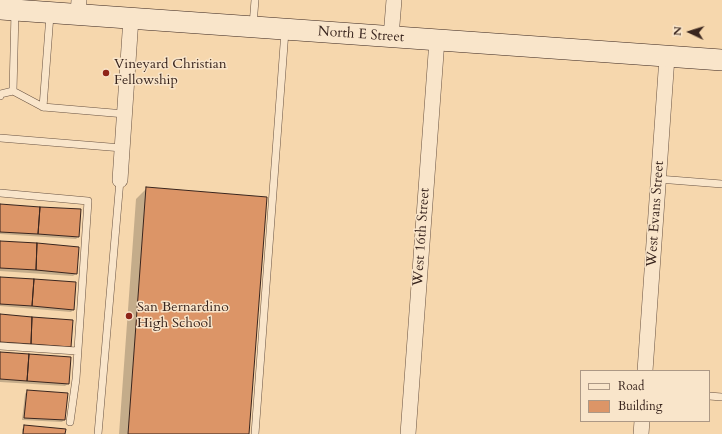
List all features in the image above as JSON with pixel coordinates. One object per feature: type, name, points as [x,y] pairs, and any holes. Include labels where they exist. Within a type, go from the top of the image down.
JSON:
[{"type":"main road","name":"North E Street","points":[[8,9],[50,12],[79,7],[131,18],[722,60]]},
{"type":"street","points":[[391,37],[394,0]]},
{"type":"street","points":[[120,180],[131,18]]},
{"type":"street","name":"West 16th Street","points":[[408,434],[437,40]]},
{"type":"street","name":"West Evans Street","points":[[645,370],[667,56]]},
{"type":"street","points":[[641,434],[642,422]]},
{"type":"lane","points":[[253,27],[255,0]]},
{"type":"lane","points":[[8,9],[13,91]]},
{"type":"lane","points":[[43,107],[50,12]]},
{"type":"lane","points":[[255,434],[285,29]]},
{"type":"lane","points":[[0,96],[0,94],[13,91],[43,107],[125,114]]},
{"type":"lane","points":[[0,138],[122,148]]},
{"type":"lane","points":[[658,179],[722,184]]},
{"type":"lane","points":[[98,434],[120,180]]},
{"type":"lane","points":[[0,193],[88,201],[76,379],[70,422]]},
{"type":"lane","points":[[0,346],[77,351]]},
{"type":"lane","points":[[710,396],[722,397]]},
{"type":"building","points":[[146,187],[267,197],[249,434],[128,434]]},
{"type":"building","points":[[0,204],[40,207],[38,234],[0,232]]},
{"type":"building","points":[[40,207],[81,209],[79,237],[38,234]]},
{"type":"building","points":[[0,241],[37,243],[36,270],[0,268]]},
{"type":"building","points":[[37,243],[79,247],[77,274],[36,270]]},
{"type":"building","points":[[0,277],[34,279],[32,306],[0,304]]},
{"type":"building","points":[[34,279],[76,282],[74,310],[32,306]]},
{"type":"building","points":[[0,314],[32,317],[31,344],[0,342]]},
{"type":"building","points":[[32,317],[73,320],[71,347],[31,344]]},
{"type":"building","points":[[0,352],[29,354],[27,381],[0,379]]},
{"type":"building","points":[[29,354],[71,357],[69,384],[27,381]]},
{"type":"building","points":[[27,390],[68,393],[65,420],[24,418]]},
{"type":"building","points":[[24,425],[66,429],[65,434],[23,434]]},
{"type":"place","name":"Vineyard Christian Fellowship","points":[[106,73]]},
{"type":"place","name":"San Bernardino High School","points":[[129,316]]}]
